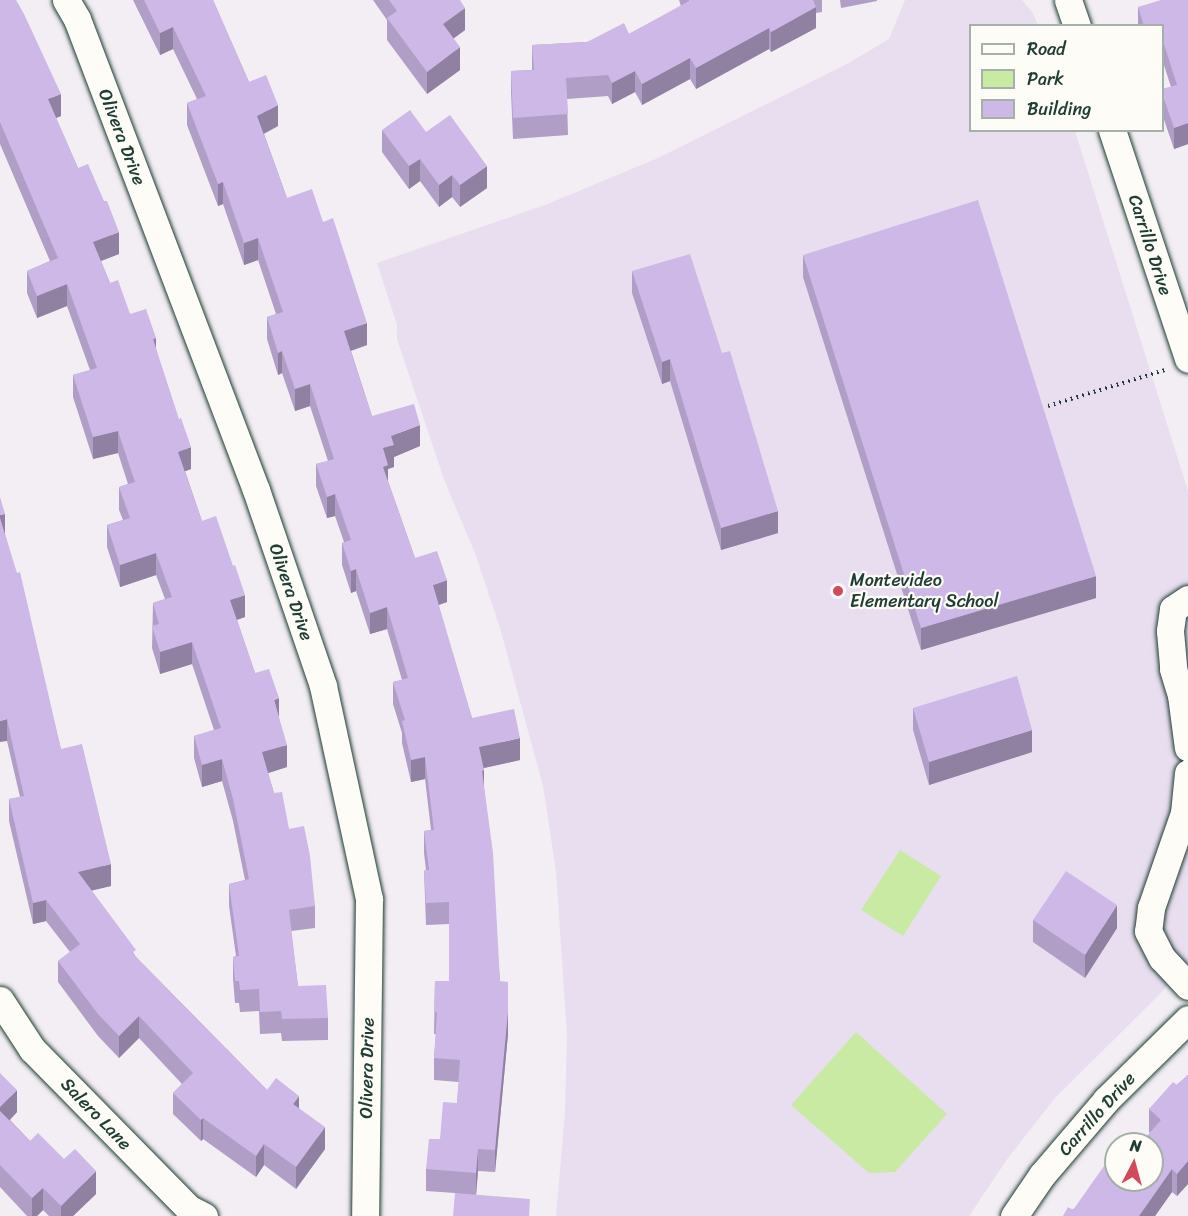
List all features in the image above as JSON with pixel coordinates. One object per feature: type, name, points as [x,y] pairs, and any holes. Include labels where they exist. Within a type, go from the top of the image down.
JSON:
[{"type":"street","name":"Olivera Drive","points":[[66,0],[77,19],[256,490],[323,686],[369,899],[365,1216]]},
{"type":"street","points":[[1068,0],[1076,24]]},
{"type":"street","name":"Carrillo Drive","points":[[1113,132],[1177,364]]},
{"type":"street","points":[[1188,598],[1173,609],[1170,631],[1173,669],[1181,696],[1188,748]]},
{"type":"street","points":[[1188,773],[1184,813],[1157,887],[1148,931],[1162,958],[1188,986]]},
{"type":"street","name":"Salero Lane","points":[[0,999],[32,1048],[188,1208],[204,1216]]},
{"type":"street","name":"Carrillo Drive","points":[[1014,1216],[1042,1174],[1106,1100],[1188,1019]]},
{"type":"path","points":[[1048,406],[1177,364]]},
{"type":"shaded area","name":"Montevideo Elementary School","points":[[905,0],[1022,0],[1032,12],[1038,24],[969,24],[969,132],[1075,132],[1188,491],[1188,960],[1161,993],[1055,1098],[1008,1158],[969,1216],[556,1216],[565,1111],[567,1035],[556,871],[543,786],[500,628],[475,553],[445,482],[397,339],[397,325],[377,263],[545,205],[658,158],[847,64],[889,39]]},
{"type":"green space","points":[[900,850],[941,876],[903,936],[861,910]]},
{"type":"green space","points":[[856,1032],[947,1114],[895,1172],[869,1173],[791,1105]]},
{"type":"building","points":[[0,0],[16,0],[24,14],[61,94],[48,99],[78,168],[88,164],[104,201],[107,201],[119,232],[93,242],[110,283],[118,280],[130,314],[146,309],[156,338],[153,339],[179,419],[181,418],[191,447],[178,452],[202,521],[216,516],[233,566],[235,565],[245,595],[230,600],[255,673],[269,669],[279,698],[274,700],[287,745],[262,752],[274,793],[282,792],[289,829],[304,826],[310,856],[315,906],[289,910],[298,986],[326,985],[328,1018],[282,1019],[281,1011],[260,1012],[259,989],[240,990],[239,981],[235,981],[233,957],[239,956],[229,884],[249,879],[233,799],[222,759],[202,765],[194,736],[221,728],[192,642],[160,652],[152,626],[159,624],[153,603],[172,597],[156,553],[120,565],[107,525],[130,518],[119,487],[135,482],[118,431],[93,437],[73,375],[97,368],[67,284],[37,296],[27,271],[58,258],[0,122]]},
{"type":"building","points":[[144,0],[213,0],[249,82],[266,75],[278,105],[257,116],[287,198],[312,189],[323,222],[333,218],[367,323],[344,331],[372,416],[414,404],[420,425],[391,436],[394,445],[383,448],[388,465],[383,467],[415,558],[437,551],[447,580],[433,585],[472,718],[514,709],[520,738],[479,747],[484,770],[482,771],[493,853],[500,981],[508,982],[508,1012],[495,1150],[478,1149],[476,1173],[426,1169],[429,1139],[440,1139],[443,1102],[457,1103],[460,1060],[434,1058],[437,1012],[434,1012],[435,981],[449,981],[449,902],[426,903],[424,870],[429,870],[424,831],[434,830],[425,757],[411,760],[402,721],[405,720],[393,682],[408,678],[387,607],[370,613],[356,569],[351,571],[342,543],[351,540],[335,494],[327,497],[316,464],[334,459],[310,384],[295,389],[282,351],[278,353],[267,317],[283,312],[258,238],[244,243],[223,182],[218,184],[187,103],[206,96],[173,27],[160,33]]},
{"type":"building","points":[[389,0],[460,0],[465,8],[443,24],[460,47],[427,72],[387,18],[397,11]]},
{"type":"building","points":[[689,0],[813,0],[816,7],[771,32],[769,28],[696,68],[690,58],[642,84],[635,71],[612,83],[608,75],[566,78],[568,114],[513,118],[511,71],[534,70],[532,45],[587,42],[624,23],[629,34]]},
{"type":"building","points":[[1161,0],[1188,0],[1188,123],[1174,128],[1164,99],[1164,88],[1177,85],[1164,44],[1164,24],[1143,24],[1138,7]]},
{"type":"building","points":[[410,110],[426,132],[450,115],[487,166],[460,185],[452,175],[439,185],[420,159],[409,166],[382,130]]},
{"type":"building","name":"Montevideo Elementary School","points":[[978,200],[1096,576],[921,628],[803,255]]},
{"type":"building","points":[[690,254],[722,353],[730,351],[778,511],[721,528],[670,359],[662,362],[632,271]]},
{"type":"building","points":[[0,497],[5,514],[0,515]]},
{"type":"building","points":[[0,518],[17,573],[20,572],[61,749],[82,744],[111,864],[78,872],[136,950],[132,953],[267,1090],[276,1078],[299,1096],[293,1104],[325,1127],[296,1167],[264,1144],[256,1156],[203,1118],[201,1120],[173,1093],[193,1073],[139,1016],[119,1036],[98,1014],[58,961],[80,944],[46,900],[33,903],[9,799],[24,796],[7,719],[0,721]]},
{"type":"building","points":[[1017,676],[1032,730],[929,762],[913,708]]},
{"type":"building","points":[[1066,871],[1117,905],[1085,955],[1033,920]]},
{"type":"building","points":[[0,1073],[17,1090],[0,1107]]},
{"type":"building","points":[[1188,1075],[1188,1161],[1177,1174],[1172,1169],[1164,1180],[1164,1132],[1150,1132],[1161,1120],[1149,1109],[1173,1082],[1177,1085]]},
{"type":"building","points":[[0,1111],[30,1141],[38,1133],[64,1159],[75,1149],[96,1171],[61,1206],[43,1188],[32,1198],[0,1165]]},
{"type":"building","points":[[1104,1166],[1104,1192],[1156,1192],[1139,1216],[1063,1216],[1068,1207],[1073,1210]]},
{"type":"building","points":[[455,1193],[530,1199],[529,1216],[453,1216]]},
{"type":"place","name":"Montevideo Elementary School","points":[[838,591]]}]
